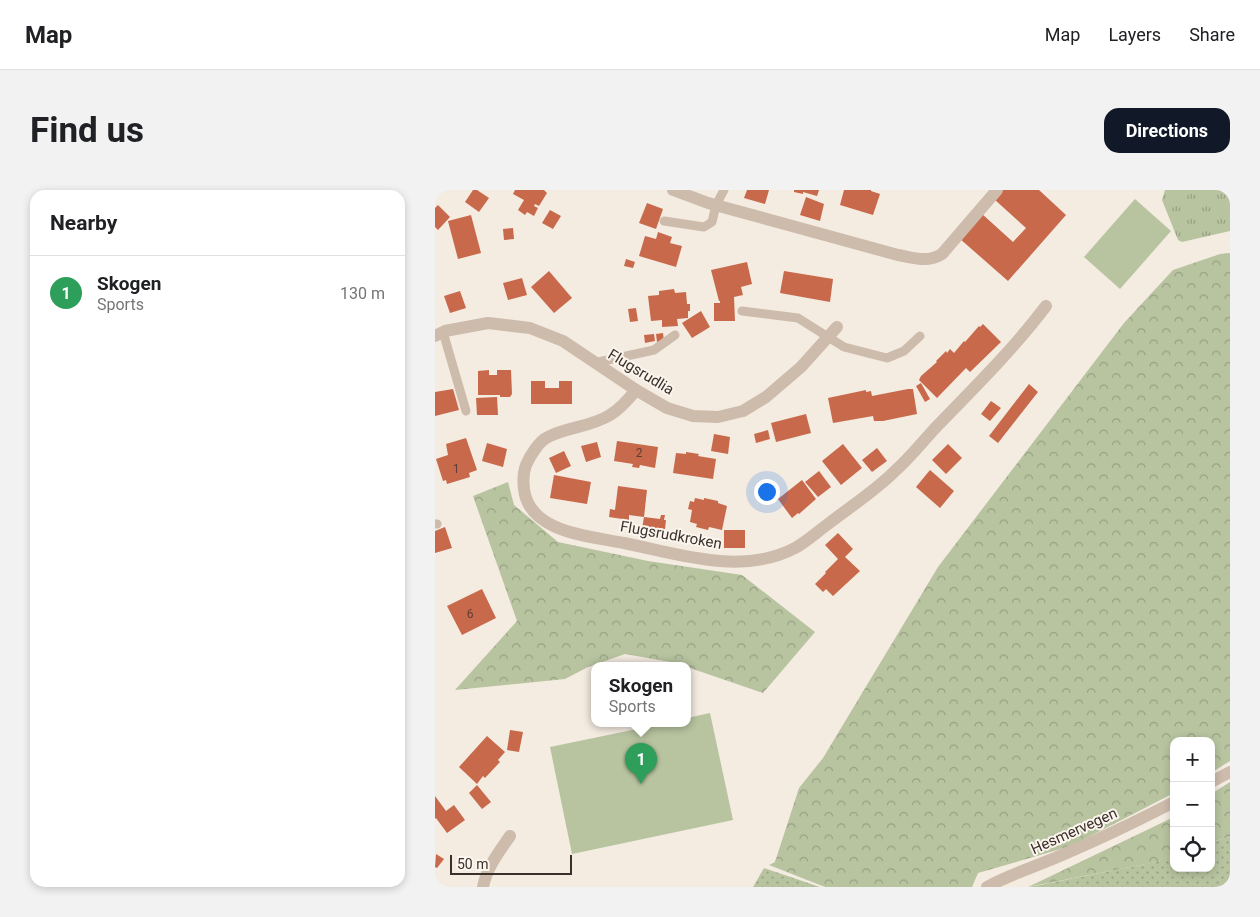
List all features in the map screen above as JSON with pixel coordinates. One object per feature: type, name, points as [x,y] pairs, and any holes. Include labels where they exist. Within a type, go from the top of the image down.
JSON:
[{"type":"street","points":[[673,190],[716,206],[898,255],[924,260],[934,259],[942,254],[997,190]]},
{"type":"street","name":"Flugsrudkroken","points":[[635,390],[625,403],[609,416],[587,425],[546,437],[538,446],[526,466],[523,479],[525,495],[531,511],[555,527],[593,538],[622,542],[659,552],[705,560],[721,562],[761,560],[795,548],[895,472],[942,420],[989,374],[1023,336],[1046,306]]},
{"type":"street","name":"Flugsrudlia","points":[[439,334],[488,323],[530,328],[563,341],[635,390],[667,408],[693,416],[718,417],[743,411],[766,397],[801,367],[833,332]]},
{"type":"street","points":[[1215,780],[1230,772]]},
{"type":"street","name":"Hesmervegen","points":[[987,887],[1016,873],[1105,837],[1170,804]]},
{"type":"street","points":[[483,887],[485,877],[495,857],[511,836]]},
{"type":"lane","points":[[664,221],[704,227],[712,222],[716,206],[724,190]]},
{"type":"lane","points":[[742,311],[798,318],[833,332],[844,347],[887,358],[904,351],[919,336]]},
{"type":"lane","points":[[439,334],[465,411]]},
{"type":"lane","points":[[594,363],[654,350],[675,336]]},
{"type":"green space","points":[[1165,190],[1230,190],[1230,231],[1182,242],[1178,240],[1162,200]]},
{"type":"green space","points":[[1135,199],[1171,231],[1120,289],[1084,257]]},
{"type":"green space","points":[[1230,253],[1230,761],[1215,770],[1215,737],[1170,737],[1170,795],[1071,846],[978,873],[972,887],[825,887],[769,865],[775,862],[799,788],[823,758],[938,567],[1124,323],[1173,270],[1220,254]]},
{"type":"green space","points":[[508,482],[514,505],[558,542],[648,561],[742,575],[815,632],[763,693],[691,668],[691,662],[670,662],[625,654],[602,662],[591,662],[591,666],[565,679],[455,690],[517,621],[473,496]]},
{"type":"green space","points":[[710,713],[733,820],[572,854],[550,747],[647,727],[691,727],[691,717]]},
{"type":"green space","points":[[1230,782],[1230,837],[1215,841],[1215,827],[1215,791]]},
{"type":"green space","points":[[1170,819],[1170,856],[1156,862],[1028,887]]},
{"type":"green space","points":[[1230,837],[1230,887],[1030,887],[1155,862],[1170,856],[1170,872],[1215,872],[1215,841]]},
{"type":"green space","points":[[764,868],[820,887],[753,887]]},
{"type":"building","points":[[473,190],[477,190],[489,198],[479,212],[465,202]]},
{"type":"building","points":[[515,190],[544,190],[547,193],[539,206],[535,204],[534,206],[538,208],[534,216],[527,212],[525,215],[518,210],[524,200],[513,194]]},
{"type":"building","points":[[747,190],[769,190],[765,204],[744,198]]},
{"type":"building","points":[[794,190],[819,190],[817,196],[803,192],[803,194],[794,192]]},
{"type":"building","points":[[844,190],[871,190],[880,194],[873,215],[840,205]]},
{"type":"building","points":[[1002,190],[1039,190],[1066,215],[1008,281],[959,238],[981,213],[1013,242],[1026,228],[994,199]]},
{"type":"building","points":[[806,197],[824,204],[820,221],[800,215]]},
{"type":"building","points":[[647,203],[663,209],[656,229],[639,223]]},
{"type":"building","points":[[438,205],[450,217],[438,230],[435,227],[435,208]]},
{"type":"building","points":[[550,210],[561,216],[553,229],[542,223]]},
{"type":"building","points":[[471,215],[481,253],[458,259],[448,221]]},
{"type":"building","points":[[513,228],[514,239],[504,240],[503,229]]},
{"type":"building","points":[[658,232],[672,237],[670,243],[682,246],[676,267],[639,256],[645,236],[656,239]]},
{"type":"building","points":[[626,259],[635,262],[633,268],[624,266]]},
{"type":"building","points":[[747,262],[752,284],[741,287],[743,295],[734,297],[735,321],[714,321],[714,303],[720,303],[720,301],[711,270]]},
{"type":"building","points":[[549,271],[572,298],[554,313],[531,287]]},
{"type":"building","points":[[784,271],[833,279],[830,302],[780,293]]},
{"type":"building","points":[[522,278],[527,295],[508,300],[503,283]]},
{"type":"building","points":[[674,289],[675,293],[686,292],[687,304],[690,304],[688,318],[677,319],[678,326],[662,327],[662,320],[651,321],[648,296],[659,295],[659,291]]},
{"type":"building","points":[[460,291],[466,308],[450,313],[444,296]]},
{"type":"building","points":[[636,308],[638,321],[630,322],[628,309]]},
{"type":"building","points":[[701,311],[710,327],[692,338],[682,323]]},
{"type":"building","points":[[983,324],[1001,342],[970,372],[966,368],[937,398],[919,380],[921,376],[946,351],[947,353],[950,349],[954,353]]},
{"type":"building","points":[[663,333],[664,341],[657,342],[656,334]]},
{"type":"building","points":[[654,334],[655,341],[645,343],[644,335]]},
{"type":"building","points":[[489,370],[489,375],[497,375],[497,370],[511,370],[512,394],[510,397],[478,395],[478,371]]},
{"type":"building","points":[[531,381],[545,381],[545,388],[559,388],[559,381],[572,381],[572,404],[531,404]]},
{"type":"building","points":[[921,383],[930,399],[925,402],[916,386]]},
{"type":"building","points":[[1029,384],[1038,392],[998,443],[989,436]]},
{"type":"building","points":[[453,389],[459,410],[435,416],[435,392]]},
{"type":"building","points":[[913,389],[917,414],[883,421],[874,421],[873,416],[833,423],[828,398],[866,390],[866,392],[871,391],[872,396]]},
{"type":"building","points":[[497,397],[498,415],[477,415],[476,398]]},
{"type":"building","points":[[991,401],[1001,408],[990,421],[981,414]]},
{"type":"building","points":[[806,414],[811,433],[776,442],[771,423]]},
{"type":"building","points":[[768,430],[770,439],[756,443],[754,434]]},
{"type":"building","points":[[714,434],[730,437],[728,454],[711,451]]},
{"type":"building","points":[[466,438],[477,470],[469,473],[470,477],[447,484],[446,480],[443,481],[436,459],[448,455],[446,444]]},
{"type":"building","points":[[617,441],[658,447],[655,468],[640,465],[639,468],[632,467],[633,464],[614,461]]},
{"type":"building","points":[[597,442],[601,457],[586,462],[581,446]]},
{"type":"building","points":[[487,443],[507,449],[503,467],[482,461]]},
{"type":"building","points":[[843,444],[862,468],[841,485],[822,461]]},
{"type":"building","points":[[948,444],[962,458],[946,474],[932,460]]},
{"type":"building","points":[[877,448],[887,461],[872,472],[862,460]]},
{"type":"building","points":[[564,451],[571,466],[556,473],[549,458]]},
{"type":"building","points":[[686,452],[716,459],[713,479],[673,473],[676,453],[686,454]]},
{"type":"building","points":[[930,470],[954,491],[940,508],[916,487]]},
{"type":"building","points":[[819,471],[831,487],[818,497],[805,482]]},
{"type":"building","points":[[554,475],[591,482],[587,504],[550,498]]},
{"type":"building","points":[[802,480],[816,499],[792,518],[778,499]]},
{"type":"building","points":[[618,486],[647,490],[644,517],[629,515],[629,520],[609,517],[610,509],[615,510]]},
{"type":"building","points":[[695,498],[718,501],[718,503],[727,506],[722,530],[709,527],[708,530],[696,527],[697,524],[690,522],[692,510],[688,509],[690,501],[694,502]]},
{"type":"building","points":[[661,515],[665,515],[664,538],[641,535],[644,517],[660,519]]},
{"type":"building","points":[[445,527],[452,548],[435,553],[435,531]]},
{"type":"building","points":[[724,530],[745,530],[745,548],[724,548]]},
{"type":"building","points":[[838,533],[853,549],[845,557],[860,571],[833,596],[826,589],[823,592],[815,584],[838,559],[825,545]]},
{"type":"building","points":[[482,589],[496,618],[462,635],[447,606]]},
{"type":"building","points":[[510,730],[523,732],[519,752],[507,750]]},
{"type":"building","points":[[487,736],[505,752],[498,760],[500,762],[485,778],[483,776],[477,784],[459,767]]},
{"type":"building","points":[[477,785],[491,802],[482,809],[469,793]]},
{"type":"building","points":[[435,796],[446,811],[454,805],[465,820],[447,833],[435,819]]},
{"type":"building","points":[[436,854],[444,859],[437,868],[435,867]]},
{"type":"place","name":"Skogen","points":[[641,784]]}]
